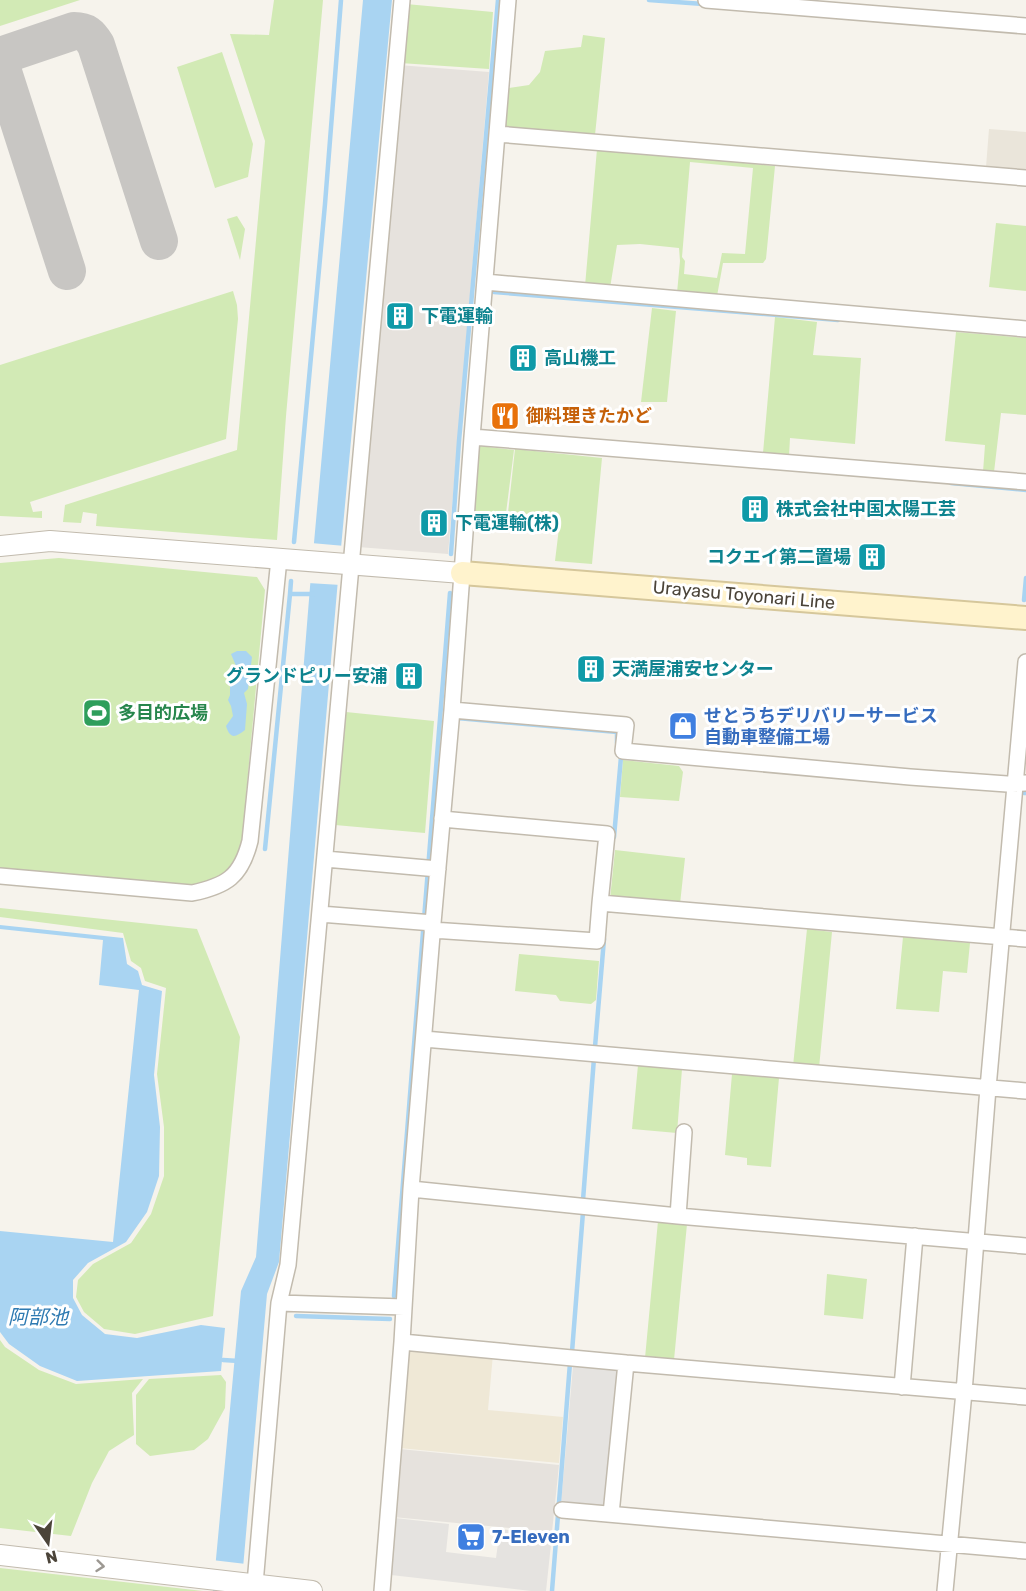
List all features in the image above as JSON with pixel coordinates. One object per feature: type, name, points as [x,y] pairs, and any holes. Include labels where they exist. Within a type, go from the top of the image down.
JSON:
[{"type":"main road","name":"Urayasu Toyonari Line","points":[[462,573],[1026,618]]},
{"type":"street","points":[[252,1584],[279,1304],[288,1265],[349,564],[402,0]]},
{"type":"street","points":[[382,1591],[424,1039],[430,868],[442,819],[452,711],[508,0]]},
{"type":"street","points":[[706,0],[1026,26]]},
{"type":"street","points":[[498,134],[1026,178]]},
{"type":"street","points":[[485,282],[1026,329]]},
{"type":"street","points":[[472,437],[1026,482]]},
{"type":"street","points":[[0,546],[50,541],[462,573]]},
{"type":"street","points":[[0,876],[192,893],[214,888],[234,876],[246,858],[250,841],[279,559]]},
{"type":"street","points":[[945,1591],[964,1392],[1001,937],[1021,783],[1026,662]]},
{"type":"street","points":[[452,711],[626,726],[623,751],[910,777],[1021,783]]},
{"type":"street","points":[[320,914],[597,941],[607,834],[442,819]]},
{"type":"street","points":[[325,859],[430,868]]},
{"type":"street","points":[[600,903],[1026,939]]},
{"type":"street","points":[[424,1039],[1026,1091]]},
{"type":"street","points":[[678,1216],[684,1132]]},
{"type":"street","points":[[411,1189],[915,1240],[1026,1246]]},
{"type":"street","points":[[902,1387],[915,1240]]},
{"type":"street","points":[[279,1304],[404,1307]]},
{"type":"street","points":[[402,1341],[626,1363],[1026,1397]]},
{"type":"street","points":[[611,1514],[626,1363]]},
{"type":"street","points":[[562,1510],[1026,1551]]},
{"type":"street","points":[[0,1555],[312,1591]]},
{"type":"shaded area","points":[[398,65],[489,72],[448,554],[358,547]]},
{"type":"shaded area","points":[[989,129],[1026,132],[1026,171],[986,167]]},
{"type":"shaded area","points":[[408,1350],[493,1354],[488,1410],[563,1417],[559,1463],[399,1448]]},
{"type":"shaded area","points":[[573,1366],[620,1370],[607,1509],[561,1504]]},
{"type":"shaded area","points":[[400,1449],[559,1465],[552,1532],[393,1517]]},
{"type":"shaded area","points":[[395,1518],[449,1524],[446,1552],[496,1558],[500,1529],[552,1535],[546,1591],[391,1575]]},
{"type":"green space","points":[[0,0],[80,0],[0,26]]},
{"type":"green space","points":[[274,0],[323,0],[277,540],[96,526],[97,514],[83,512],[81,523],[63,522],[65,505],[237,450],[265,141],[230,34],[269,35]]},
{"type":"green space","points":[[406,4],[493,12],[489,69],[400,63]]},
{"type":"green space","points":[[583,35],[605,38],[595,135],[510,130],[506,127],[509,88],[529,85],[540,72],[545,51],[581,47]]},
{"type":"green space","points":[[222,52],[253,144],[248,177],[215,188],[177,67]]},
{"type":"green space","points":[[597,149],[775,166],[766,259],[763,263],[723,263],[717,296],[677,293],[679,248],[640,244],[617,245],[610,288],[585,286]],"holes":[[[690,162],[753,168],[745,254],[722,253],[717,278],[684,274],[685,261],[682,257]]]},
{"type":"green space","points":[[237,216],[245,229],[240,260],[227,219]]},
{"type":"green space","points":[[996,223],[1026,226],[1026,291],[989,287]]},
{"type":"green space","points":[[233,291],[238,319],[226,439],[30,502],[33,512],[42,511],[42,518],[0,516],[0,365]]},
{"type":"green space","points":[[652,308],[676,311],[667,402],[641,402]]},
{"type":"green space","points":[[775,317],[817,322],[813,355],[861,358],[855,444],[790,438],[789,456],[763,453]]},
{"type":"green space","points":[[956,332],[1026,338],[1026,415],[1001,413],[994,472],[983,472],[985,445],[945,441]]},
{"type":"green space","points":[[479,446],[514,450],[505,521],[472,519]]},
{"type":"green space","points":[[515,449],[602,458],[592,564],[555,561],[559,528],[507,522]]},
{"type":"green space","points":[[59,558],[257,577],[265,590],[241,850],[229,872],[207,883],[188,886],[0,868],[0,563]]},
{"type":"green space","points":[[346,712],[434,721],[425,833],[335,825]]},
{"type":"green space","points":[[623,760],[679,766],[683,772],[679,801],[620,797]]},
{"type":"green space","points":[[615,850],[685,858],[680,904],[610,899]]},
{"type":"green space","points":[[0,908],[197,929],[240,1037],[213,1316],[135,1334],[104,1329],[84,1312],[76,1297],[78,1280],[93,1264],[131,1243],[151,1214],[164,1176],[164,1127],[157,1074],[166,988],[145,981],[141,968],[131,961],[123,933],[0,917]]},
{"type":"green space","points":[[807,929],[832,932],[819,1068],[793,1066]]},
{"type":"green space","points":[[903,937],[970,943],[967,973],[943,971],[939,1012],[896,1009]]},
{"type":"green space","points":[[519,954],[599,961],[596,1000],[591,1004],[560,1001],[556,995],[515,991]]},
{"type":"green space","points":[[638,1065],[682,1069],[677,1133],[632,1129]]},
{"type":"green space","points":[[732,1074],[779,1078],[771,1167],[747,1165],[747,1158],[725,1155]]},
{"type":"green space","points":[[658,1221],[687,1224],[674,1360],[645,1358]]},
{"type":"green space","points":[[827,1274],[867,1279],[863,1319],[824,1315]]},
{"type":"green space","points":[[0,1340],[5,1347],[39,1370],[76,1384],[143,1379],[132,1393],[134,1435],[109,1451],[92,1483],[71,1536],[0,1528]]},
{"type":"green space","points":[[221,1375],[226,1382],[225,1408],[208,1439],[194,1450],[150,1456],[136,1444],[136,1395],[149,1379]]},
{"type":"green space","points":[[0,1568],[203,1591],[0,1591]]},
{"type":"water","points":[[363,0],[392,0],[337,591],[279,1262],[267,1294],[241,1591],[213,1591],[241,1291],[256,1257],[310,587]]},
{"type":"water","points":[[246,651],[252,657],[248,689],[244,693],[247,704],[245,730],[233,736],[226,726],[233,716],[228,700],[230,683],[239,673],[231,654]]},
{"type":"water","name":"阿部池","points":[[0,925],[123,938],[127,964],[138,971],[142,985],[162,991],[154,1075],[160,1127],[159,1176],[147,1212],[126,1242],[88,1263],[73,1280],[73,1298],[82,1315],[105,1334],[137,1338],[201,1325],[225,1328],[221,1371],[77,1381],[40,1366],[9,1344],[0,1332],[0,1231],[113,1242],[139,990],[99,985],[103,940],[0,929]]},
{"type":"pier","points":[[311,543],[345,546],[341,585],[308,583]]},
{"type":"pier","points":[[212,1560],[246,1564],[244,1591],[210,1589]]},
{"type":"waterway","points":[[294,542],[341,0]]},
{"type":"waterway","points":[[451,554],[498,0]]},
{"type":"waterway","points":[[649,0],[703,4]]},
{"type":"waterway","points":[[494,292],[838,320]]},
{"type":"waterway","points":[[951,483],[1026,490]]},
{"type":"waterway","points":[[1024,600],[1026,578]]},
{"type":"waterway","points":[[290,594],[291,581]]},
{"type":"waterway","points":[[394,1296],[450,593]]},
{"type":"waterway","points":[[265,849],[290,594],[314,594]]},
{"type":"waterway","points":[[457,718],[617,732],[617,743]]},
{"type":"waterway","points":[[614,837],[621,757]]},
{"type":"waterway","points":[[595,1047],[604,939]]},
{"type":"waterway","points":[[583,1200],[594,1058]]},
{"type":"waterway","points":[[572,1352],[583,1212]]},
{"type":"waterway","points":[[296,1316],[390,1319]]},
{"type":"waterway","points":[[223,1360],[239,1361]]},
{"type":"waterway","points":[[552,1591],[570,1363],[573,1363]]},
{"type":"taxiway","points":[[0,56],[74,31],[85,33],[92,39],[96,45],[159,241]]},
{"type":"taxiway","points":[[0,67],[67,271]]},
{"type":"place","name":"下電運輸","points":[[400,316]]},
{"type":"place","name":"高山機工","points":[[523,358]]},
{"type":"place","name":"御料理きたかど","points":[[505,416]]},
{"type":"place","name":"株式会社中国太陽工芸","points":[[755,509]]},
{"type":"place","name":"下電運輸(株)","points":[[434,523]]},
{"type":"place","name":"コクエイ第二置場","points":[[872,557]]},
{"type":"place","name":"天満屋浦安センター","points":[[591,669]]},
{"type":"place","name":"グランドピリー安浦","points":[[409,676]]},
{"type":"place","name":"多目的広場","points":[[97,713]]},
{"type":"place","name":"せとうちデリバリーサービス 自動車整備工場","points":[[683,726]]},
{"type":"place","name":"7-Eleven","points":[[471,1537]]}]
